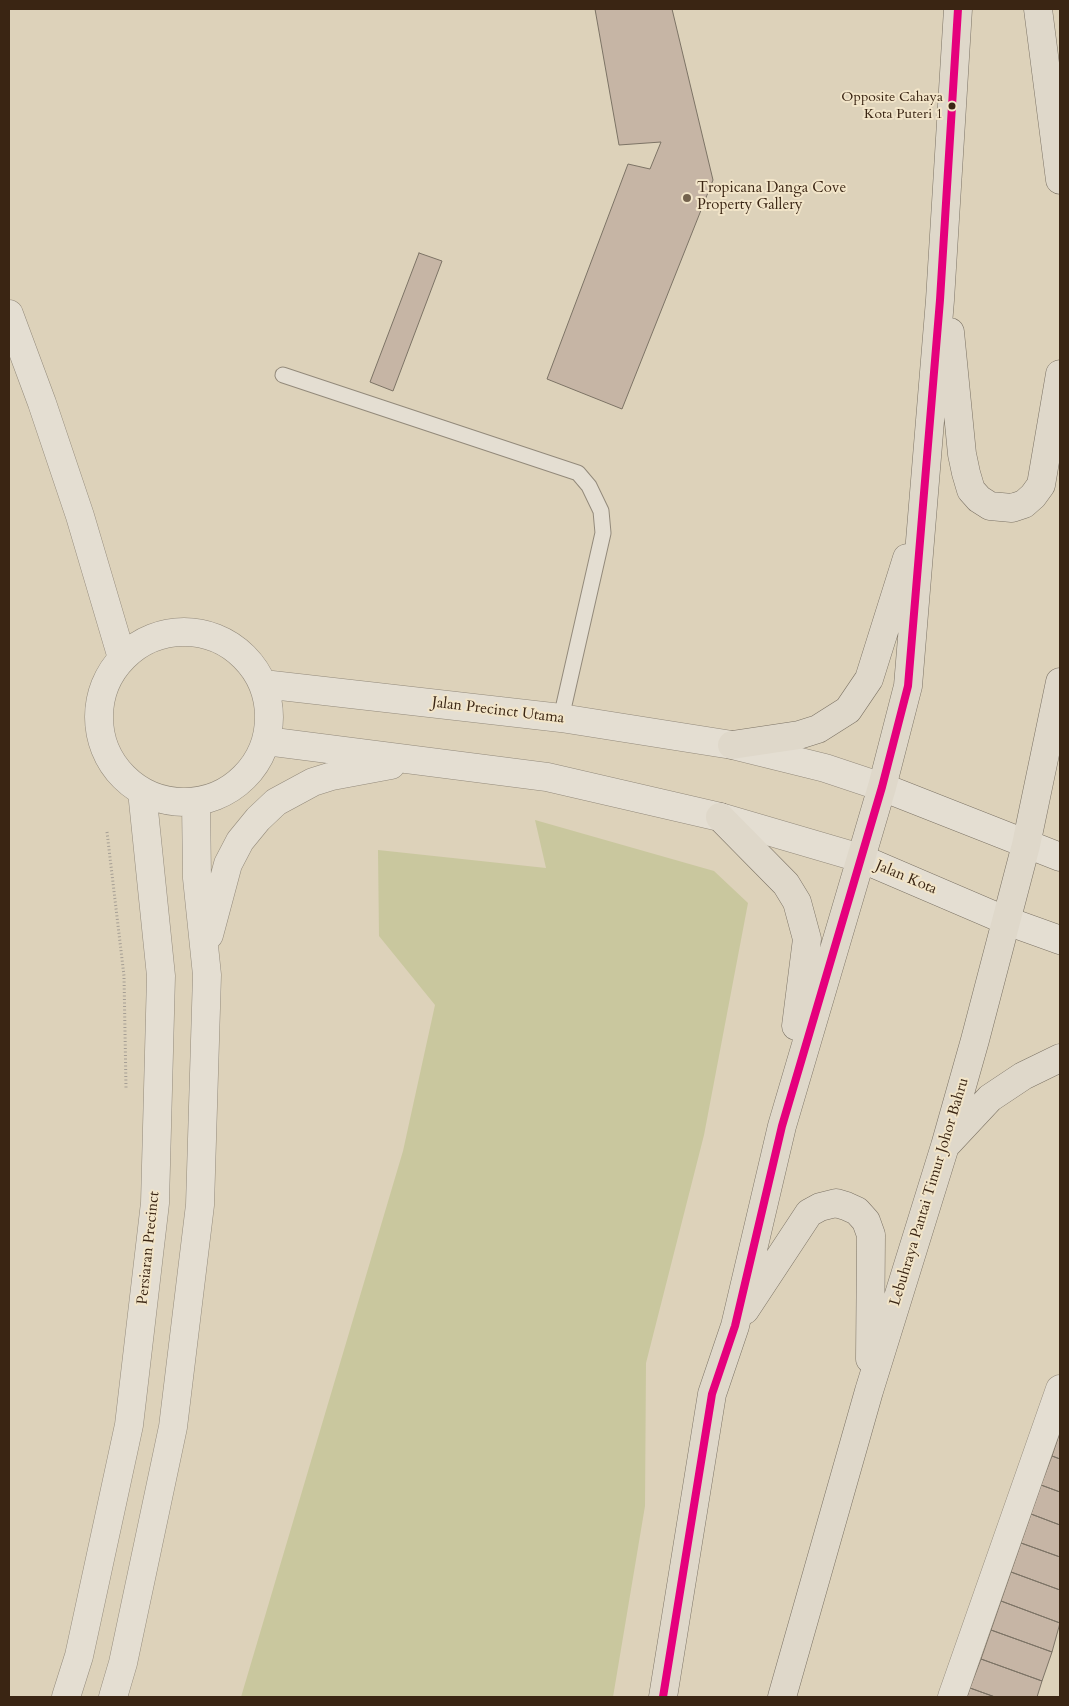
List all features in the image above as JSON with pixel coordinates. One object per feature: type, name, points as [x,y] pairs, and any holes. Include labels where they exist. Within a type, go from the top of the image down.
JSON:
[{"type":"highway","points":[[663,1697],[712,1394],[735,1326],[782,1126],[882,787],[908,686],[943,259],[958,9]]},
{"type":"highway","points":[[1038,9],[1060,180]]},
{"type":"highway","points":[[943,259],[962,454],[971,490],[979,499],[990,506],[1012,508],[1024,504],[1034,496],[1041,485],[1060,374]]},
{"type":"highway","points":[[732,745],[799,735],[818,729],[848,710],[869,679],[878,655],[923,501]]},
{"type":"highway","name":"Lebuhraya Pantai Timur Johor Bahru","points":[[782,1697],[869,1392],[945,1146],[1007,921],[1026,844],[1060,682]]},
{"type":"highway","points":[[720,817],[786,884],[797,902],[807,940],[806,960],[782,1126]]},
{"type":"highway","points":[[945,1146],[990,1098],[1023,1076],[1060,1058]]},
{"type":"highway","points":[[735,1326],[809,1213],[820,1207],[836,1204],[846,1206],[856,1211],[866,1221],[871,1235],[869,1392]]},
{"type":"street","points":[[9,314],[42,403],[80,516],[122,658]]},
{"type":"street","points":[[178,632],[199,633],[220,639],[238,651],[252,666],[263,684],[269,712],[266,741],[258,759],[240,782],[215,797],[196,802],[177,802],[159,799],[142,791],[124,778],[111,760],[102,740],[100,726],[102,696],[110,676],[122,658],[138,645],[158,636],[178,632]]},
{"type":"street","name":"Jalan Precinct Utama","points":[[263,684],[561,718],[732,745]]},
{"type":"street","points":[[266,741],[547,777],[720,817]]},
{"type":"street","points":[[732,745],[825,768],[882,787],[1060,857]]},
{"type":"street","points":[[205,952],[228,864],[240,842],[258,818],[276,802],[313,782],[332,776],[417,761]]},
{"type":"street","name":"Persiaran Precinct","points":[[66,1697],[79,1656],[129,1425],[155,1203],[160,976],[142,791]]},
{"type":"street","points":[[113,1697],[123,1663],[172,1427],[200,1205],[207,974],[198,878],[196,802]]},
{"type":"street","name":"Jalan Kota","points":[[720,817],[860,858],[1007,921],[1060,940]]},
{"type":"street","points":[[952,1697],[1060,1389]]},
{"type":"lane","points":[[283,375],[578,473],[590,486],[601,511],[604,533],[561,718]]},
{"type":"path","points":[[107,832],[124,976],[126,1091]]},
{"type":"shaded area","points":[[535,820],[714,871],[748,903],[704,1135],[646,1363],[645,1506],[613,1697],[241,1697],[403,1151],[435,1005],[379,936],[378,850],[546,868]]},
{"type":"building","points":[[595,9],[672,9],[713,180],[622,409],[547,379],[628,164],[650,169],[661,142],[619,145]]},
{"type":"building","points":[[419,253],[442,261],[393,391],[370,382]]},
{"type":"building","points":[[1060,1432],[1060,1459],[1052,1456]]},
{"type":"building","points":[[1052,1456],[1060,1459],[1060,1492],[1041,1485]]},
{"type":"building","points":[[1041,1485],[1060,1492],[1060,1525],[1031,1514]]},
{"type":"building","points":[[1031,1514],[1060,1525],[1060,1557],[1021,1543]]},
{"type":"building","points":[[1021,1543],[1060,1557],[1060,1590],[1011,1572]]},
{"type":"building","points":[[1011,1572],[1060,1590],[1060,1623],[1001,1601]]},
{"type":"building","points":[[1001,1601],[1060,1623],[1052,1652],[991,1630]]},
{"type":"building","points":[[991,1630],[1052,1652],[1042,1681],[981,1659]]},
{"type":"building","points":[[981,1659],[1042,1681],[1037,1697],[995,1697],[970,1688]]},
{"type":"building","points":[[970,1688],[995,1697],[967,1697]]},
{"type":"transit line","points":[[663,1697],[712,1394],[735,1326],[782,1126],[882,787],[908,686],[940,300],[958,9]]},
{"type":"place","name":"Opposite Cahaya Kota Puteri 1","points":[[952,106]]},
{"type":"place","name":"Tropicana Danga Cove Property Gallery","points":[[687,198]]}]
